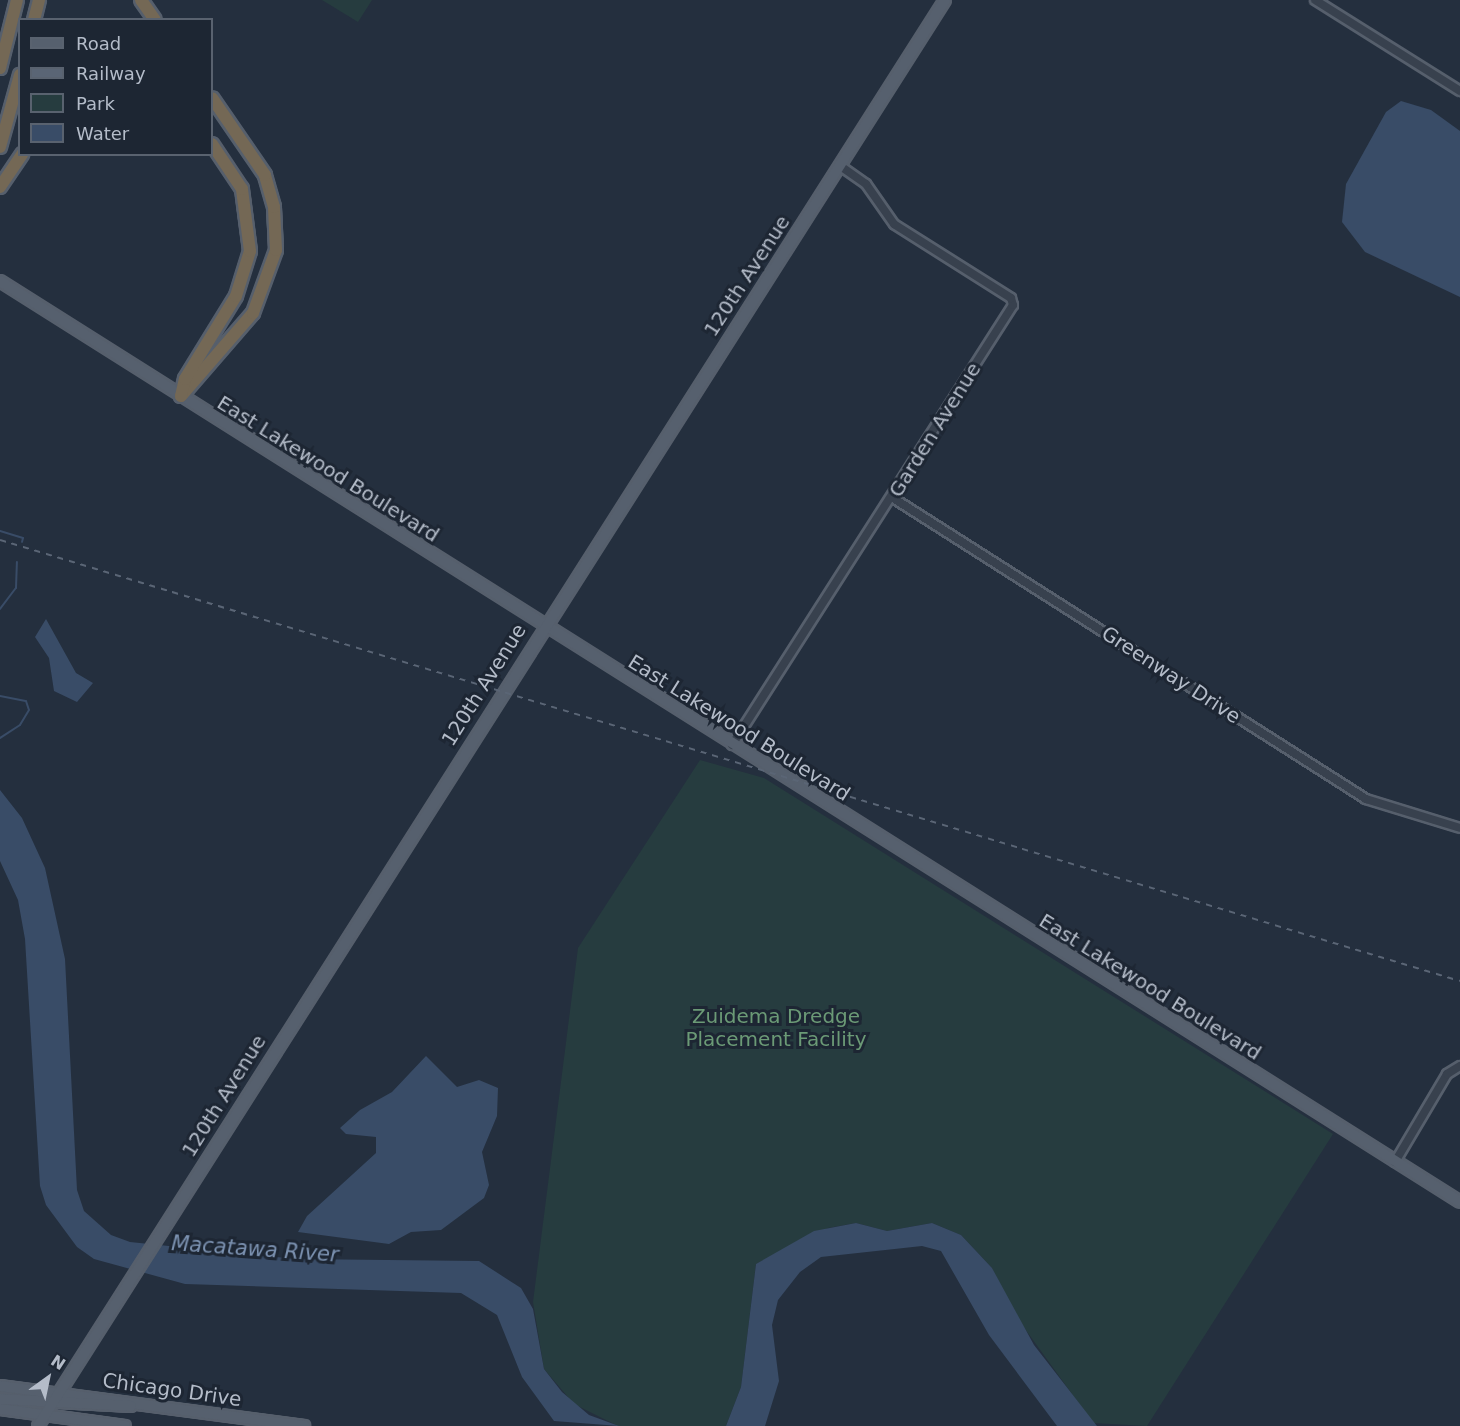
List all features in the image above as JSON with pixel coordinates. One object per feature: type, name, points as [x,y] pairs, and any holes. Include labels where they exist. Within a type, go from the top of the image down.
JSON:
[{"type":"highway","points":[[0,68],[17,0]]},
{"type":"highway","points":[[34,18],[39,0]]},
{"type":"highway","points":[[141,0],[154,18]]},
{"type":"highway","points":[[0,147],[18,82]]},
{"type":"highway","points":[[180,396],[253,312],[276,250],[274,207],[265,175],[213,99]]},
{"type":"highway","points":[[180,396],[185,379],[236,296],[250,251],[242,189],[213,146]]},
{"type":"highway","points":[[0,187],[21,156]]},
{"type":"main road","name":"120th Avenue","points":[[38,1426],[542,626],[945,0]]},
{"type":"main road","name":"East Lakewood Boulevard","points":[[0,281],[542,626],[1460,1203]]},
{"type":"main road","name":"Chicago Drive","points":[[0,1386],[256,1423],[304,1426]]},
{"type":"main road","points":[[0,1398],[116,1409],[139,1405]]},
{"type":"main road","points":[[0,1409],[124,1426]]},
{"type":"street","points":[[1315,0],[1460,91]]},
{"type":"street","name":"Garden Avenue","points":[[732,745],[894,498],[1013,305],[1011,298],[894,224],[866,184],[840,166]]},
{"type":"street","name":"Greenway Drive","points":[[894,498],[1366,799],[1460,828]]},
{"type":"street","points":[[1395,1162],[1448,1074],[1460,1066]]},
{"type":"green space","points":[[322,0],[372,0],[358,22]]},
{"type":"green space","name":"Zuidema Dredge Placement Facility","points":[[700,760],[764,778],[1333,1134],[1147,1426],[1093,1423],[1012,1311],[992,1268],[961,1235],[932,1223],[887,1231],[856,1223],[828,1228],[756,1264],[741,1387],[726,1426],[618,1426],[574,1404],[544,1369],[533,1302],[578,948]]},
{"type":"water","points":[[1401,101],[1431,110],[1460,131],[1460,297],[1365,252],[1342,222],[1346,184],[1386,112]]},
{"type":"water","points":[[46,619],[76,673],[93,683],[77,702],[54,691],[49,658],[35,637]]},
{"type":"water","points":[[0,790],[22,818],[45,868],[65,959],[77,1190],[84,1211],[111,1235],[130,1242],[296,1259],[479,1261],[521,1288],[533,1309],[544,1369],[562,1392],[589,1415],[619,1426],[554,1421],[522,1377],[497,1315],[461,1293],[185,1284],[94,1259],[77,1247],[46,1205],[40,1186],[25,939],[18,900],[0,861]]},
{"type":"water","points":[[426,1056],[457,1087],[479,1080],[498,1088],[497,1116],[482,1152],[489,1185],[484,1198],[441,1230],[411,1232],[389,1244],[298,1232],[307,1216],[376,1153],[376,1137],[346,1134],[340,1128],[360,1110],[392,1092]]},
{"type":"water","points":[[856,1223],[887,1231],[932,1223],[961,1235],[992,1268],[1034,1345],[1097,1426],[1057,1426],[989,1335],[941,1251],[922,1246],[821,1257],[800,1272],[778,1300],[772,1325],[779,1381],[765,1426],[726,1426],[741,1387],[756,1264],[814,1231]]},
{"type":"waterway","points":[[0,531],[23,538],[22,542]]},
{"type":"waterway","points":[[0,609],[16,588],[17,562]]},
{"type":"waterway","points":[[0,696],[26,701],[29,710],[20,725],[0,738]]},
{"type":"railway","points":[[0,540],[1460,981]]},
{"type":"water label","name":"Macatawa River","points":[[255,1249]]}]
